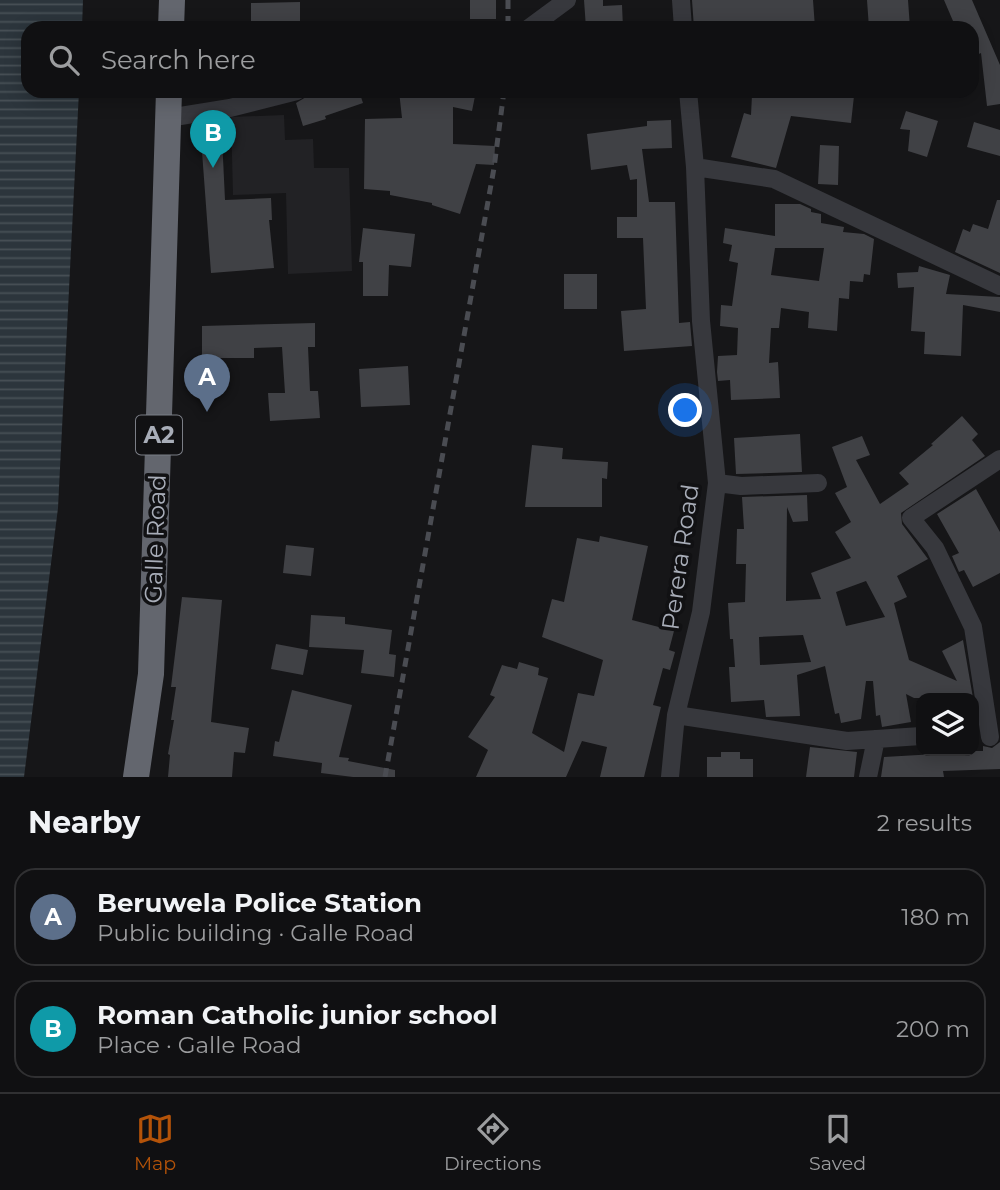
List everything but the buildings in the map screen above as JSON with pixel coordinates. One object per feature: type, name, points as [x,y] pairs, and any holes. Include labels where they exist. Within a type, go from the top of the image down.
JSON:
[{"type":"highway","points":[[171,21],[172,0]]},
{"type":"highway","name":"Galle Road","points":[[136,777],[151,674],[169,98]]},
{"type":"street","points":[[538,21],[567,0]]},
{"type":"street","points":[[681,0],[682,21]]},
{"type":"street","points":[[168,118],[230,108],[269,98]]},
{"type":"street","name":"Perera Road","points":[[670,777],[676,715],[701,612],[717,483],[701,321],[695,167],[689,98]]},
{"type":"street","points":[[695,167],[774,179],[1000,286]]},
{"type":"street","points":[[988,737],[973,627],[936,548],[911,518],[1000,460]]},
{"type":"street","points":[[717,483],[741,486],[818,483]]},
{"type":"street","points":[[676,715],[831,739],[916,736]]},
{"type":"street","points":[[869,777],[876,739]]},
{"type":"shaded area","points":[[0,0],[83,0],[82,21],[21,21],[21,98],[79,98],[58,508],[24,777],[0,777]]},
{"type":"shaded area","points":[[284,115],[285,140],[313,139],[314,168],[349,168],[352,271],[288,274],[286,193],[233,195],[231,117]]},
{"type":"railway","points":[[508,0],[508,21]]},
{"type":"railway","points":[[385,777],[494,168],[503,98]]},
{"type":"place","name":"Roman Catholic junior school","points":[[213,168]]},
{"type":"place","name":"Beruwela Police Station","points":[[207,412]]}]
